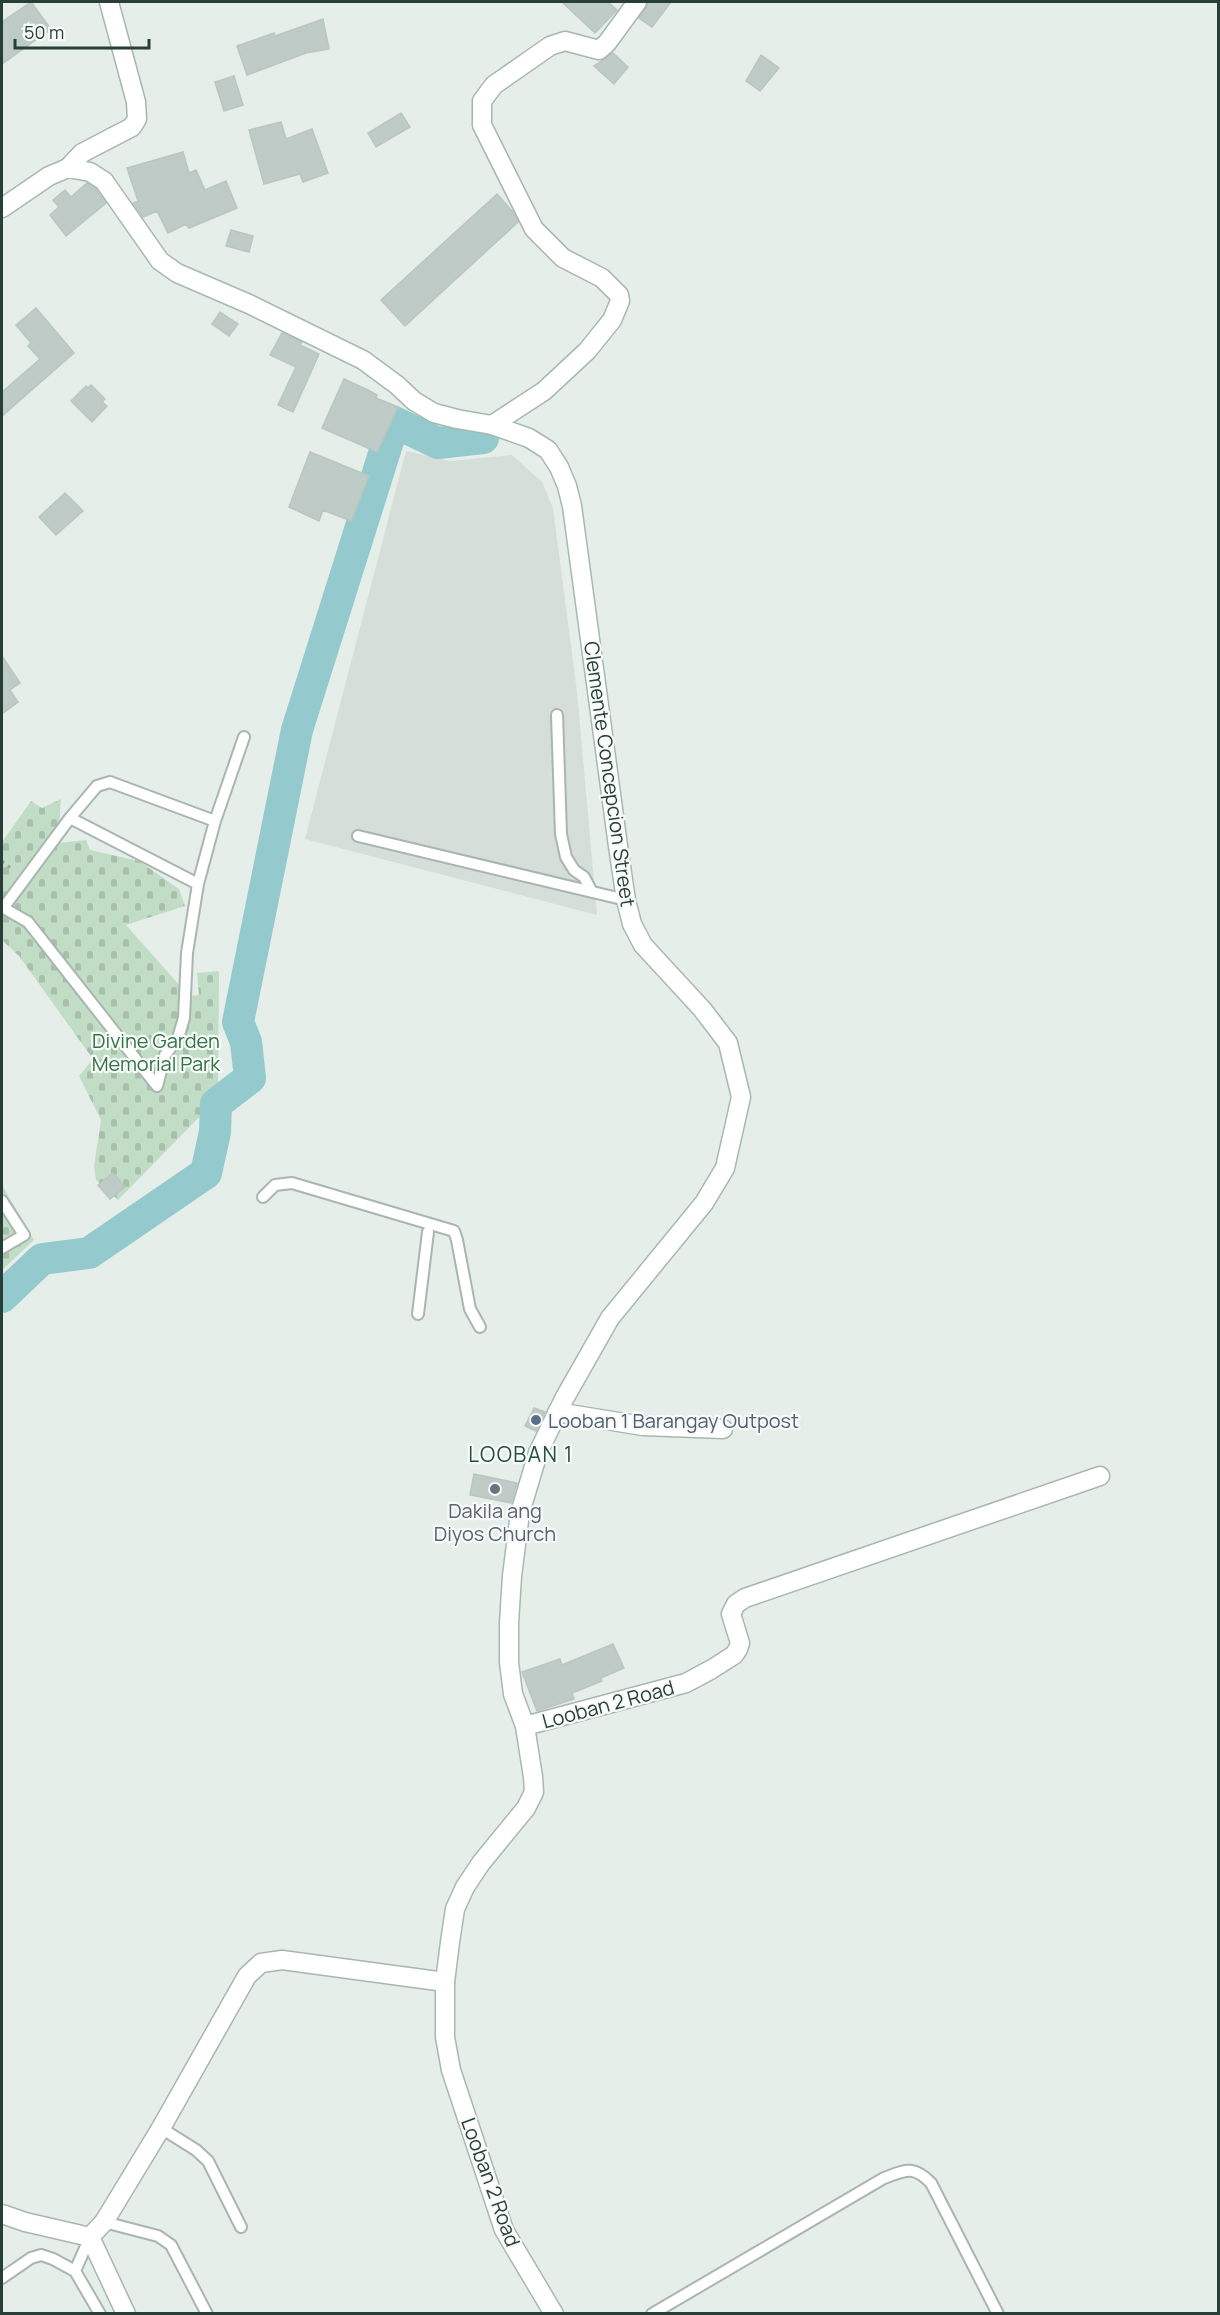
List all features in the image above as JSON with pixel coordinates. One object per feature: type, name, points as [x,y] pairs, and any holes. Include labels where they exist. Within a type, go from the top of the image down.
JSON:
[{"type":"street","points":[[2,208],[49,176],[68,168],[82,153],[132,127],[137,119],[136,102],[109,2]]},
{"type":"street","points":[[492,424],[544,391],[587,351],[612,320],[620,301],[619,295],[602,278],[563,258],[534,229],[482,125],[482,101],[494,85],[550,46],[565,41],[599,50],[607,43],[637,2]]},
{"type":"street","name":"Clemente Concepcion Street","points":[[68,168],[90,172],[104,181],[160,261],[177,273],[249,304],[363,360],[397,385],[414,401],[434,413],[492,424],[529,438],[548,450],[567,486],[572,506],[626,900],[632,924],[643,945],[702,1009],[728,1043],[741,1097],[724,1168],[704,1203],[610,1318],[557,1412],[538,1454],[520,1513],[512,1576],[509,1662],[513,1694],[525,1726]]},
{"type":"street","points":[[557,1412],[643,1426],[723,1429]]},
{"type":"street","name":"Looban 2 Road","points":[[554,2313],[504,2230],[455,2082],[445,2037],[445,1982],[455,1909],[480,1863],[526,1808],[534,1792],[525,1726],[686,1683],[712,1669],[734,1655],[738,1649],[740,1643],[731,1614],[736,1604],[746,1598],[1100,1476]]},
{"type":"street","points":[[90,2237],[104,2222],[161,2128],[248,1976],[261,1963],[282,1960],[445,1982]]},
{"type":"street","points":[[2,2214],[25,2222],[90,2237]]},
{"type":"street","points":[[90,2237],[126,2313]]},
{"type":"lane","points":[[557,715],[561,834],[566,857],[574,870],[584,878],[592,892]]},
{"type":"lane","points":[[215,821],[110,782],[98,786],[70,818],[3,907],[28,922],[157,1086],[165,1055],[178,1038],[184,1018],[187,953],[198,884],[215,821],[244,737]]},
{"type":"lane","points":[[70,818],[198,884]]},
{"type":"lane","points":[[358,836],[626,900]]},
{"type":"lane","points":[[263,1197],[275,1185],[292,1184],[454,1231],[458,1240],[470,1309],[480,1327]]},
{"type":"lane","points":[[2,1202],[24,1235],[2,1248]]},
{"type":"lane","points":[[418,1314],[428,1232]]},
{"type":"lane","points":[[161,2128],[196,2150],[208,2161],[241,2227]]},
{"type":"lane","points":[[652,2313],[884,2178],[907,2169],[920,2172],[931,2183],[999,2313]]},
{"type":"lane","points":[[104,2222],[158,2236],[171,2245],[207,2313]]},
{"type":"lane","points":[[75,2271],[90,2237]]},
{"type":"lane","points":[[2,2278],[32,2258],[41,2256],[75,2271],[100,2313]]},
{"type":"shaded area","points":[[406,451],[450,461],[512,455],[542,482],[553,508],[577,692],[597,915],[305,839]]},
{"type":"green space","name":"Divine Garden Memorial Park","points":[[61,799],[58,843],[86,840],[90,850],[139,861],[179,889],[185,906],[126,925],[189,996],[199,995],[197,973],[219,971],[218,1098],[118,1200],[96,1180],[94,1166],[101,1120],[79,1076],[93,1059],[19,956],[2,940],[2,842],[31,801],[42,808]]},
{"type":"green space","points":[[2,1185],[34,1240],[2,1270]]},
{"type":"building","points":[[31,2],[51,29],[2,64],[2,22]]},
{"type":"building","points":[[562,2],[608,2],[617,10],[595,33]]},
{"type":"building","points":[[648,2],[671,2],[652,27],[639,18]]},
{"type":"building","points":[[323,19],[329,49],[306,53],[247,75],[237,46],[274,33],[275,36]]},
{"type":"building","points":[[613,53],[628,67],[614,84],[594,66]]},
{"type":"building","points":[[761,55],[779,68],[760,91],[746,81]]},
{"type":"building","points":[[234,76],[243,105],[224,111],[215,82]]},
{"type":"building","points":[[401,113],[410,127],[376,147],[368,133]]},
{"type":"building","points":[[281,122],[286,139],[312,129],[328,173],[303,182],[300,174],[264,184],[249,130]]},
{"type":"building","points":[[183,152],[189,173],[196,170],[205,190],[226,181],[237,208],[189,228],[186,224],[168,233],[157,211],[143,217],[133,203],[138,201],[127,168]]},
{"type":"building","points":[[87,183],[95,188],[106,203],[66,236],[50,215],[59,207],[53,200],[65,190],[71,197]]},
{"type":"building","points":[[497,194],[513,212],[518,222],[405,326],[381,300]]},
{"type":"building","points":[[231,230],[253,236],[249,252],[226,246]]},
{"type":"building","points":[[36,308],[74,353],[2,416],[2,392],[40,359],[28,346],[31,343],[16,325]]},
{"type":"building","points":[[220,312],[238,324],[229,336],[212,324]]},
{"type":"building","points":[[282,333],[302,342],[300,345],[319,354],[293,412],[278,405],[296,367],[270,355]]},
{"type":"building","points":[[344,379],[377,395],[376,398],[398,407],[377,452],[322,428]]},
{"type":"building","points":[[91,385],[105,399],[102,402],[107,406],[92,422],[71,401],[86,386],[88,388]]},
{"type":"building","points":[[310,452],[369,476],[351,521],[323,510],[319,521],[289,507]]},
{"type":"building","points":[[65,493],[83,511],[56,535],[39,517]]},
{"type":"building","points":[[2,656],[20,683],[10,690],[18,702],[2,714]]},
{"type":"building","points":[[113,1173],[125,1187],[110,1199],[98,1185]]},
{"type":"building","name":"Looban 1 Barangay Outpost","points":[[534,1408],[545,1412],[536,1431],[525,1426]]},
{"type":"building","name":"Dakila ang Diyos Church","points":[[474,1474],[517,1483],[511,1503],[470,1495]]},
{"type":"building","points":[[613,1644],[624,1668],[601,1678],[602,1681],[572,1693],[574,1699],[537,1711],[522,1672],[560,1659],[562,1665]]},
{"type":"waterway","points":[[2,1297],[42,1259],[89,1253],[206,1173],[215,1132],[216,1104],[250,1078],[246,1042],[238,1022],[297,730],[394,422],[438,443],[483,438]]},
{"type":"place","name":"Looban 1 Barangay Outpost","points":[[536,1420]]},
{"type":"place","name":"Dakila ang Diyos Church","points":[[495,1489]]},
{"type":"district","name":"LOOBAN 1","points":[[521,1454]]}]
